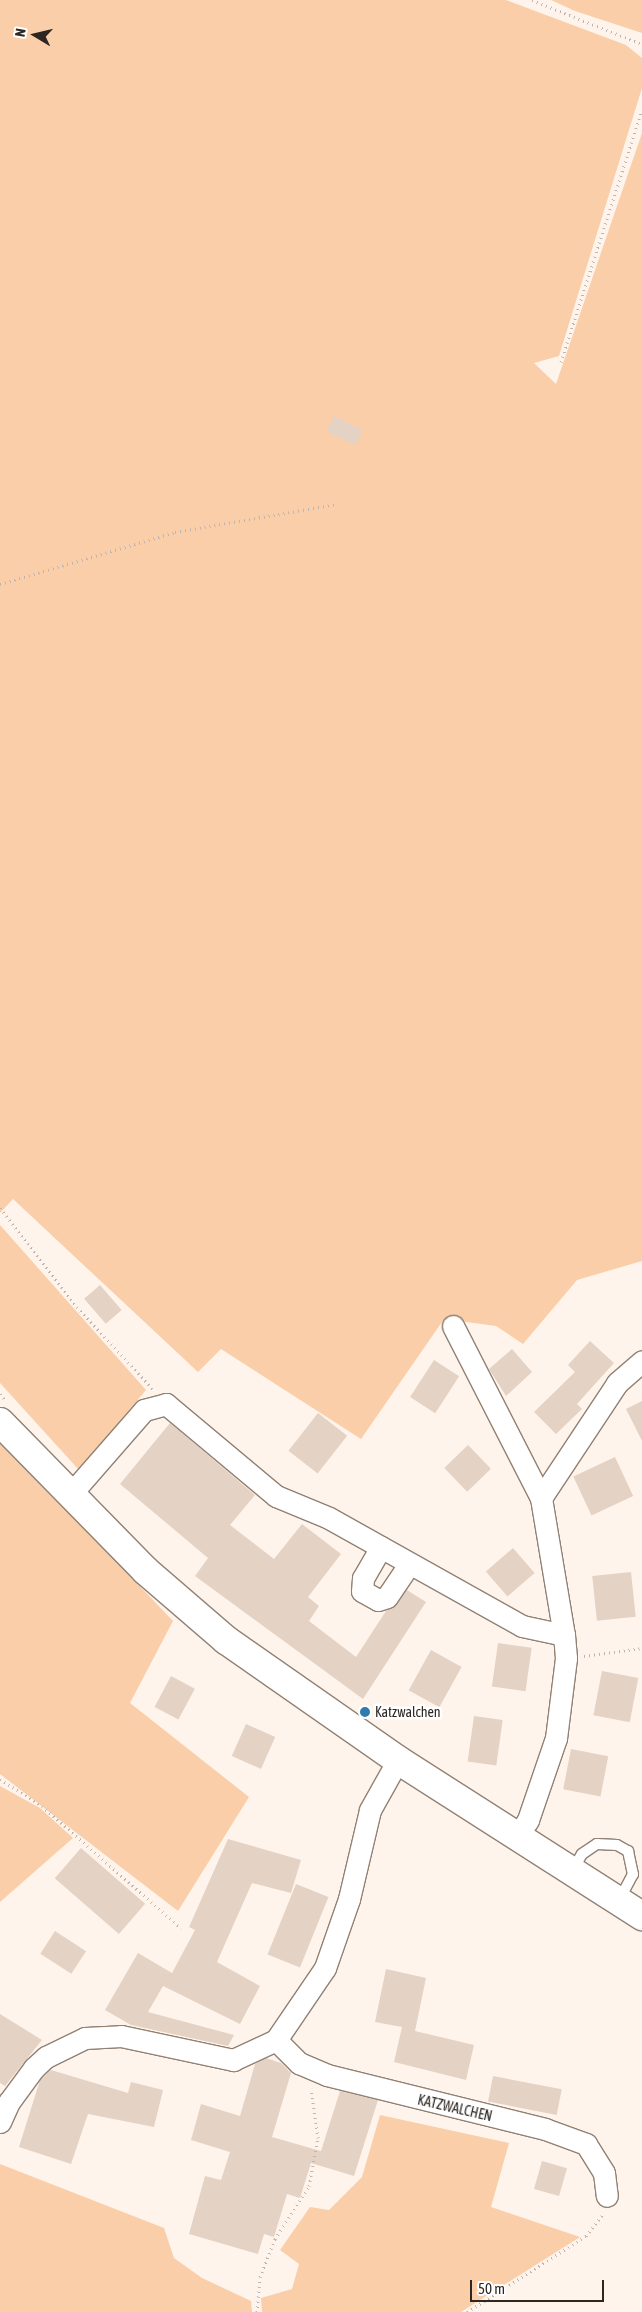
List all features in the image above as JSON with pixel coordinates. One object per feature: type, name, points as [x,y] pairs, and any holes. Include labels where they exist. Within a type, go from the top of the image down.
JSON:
[{"type":"street","points":[[453,1326],[541,1498],[564,1635],[566,1658],[556,1738],[528,1820],[518,1835]]},
{"type":"street","points":[[541,1498],[617,1383],[642,1361]]},
{"type":"street","points":[[69,1496],[144,1410],[156,1404],[179,1411],[276,1496],[381,1547],[522,1626],[564,1635]]},
{"type":"street","points":[[6,1415],[69,1496],[226,1640],[398,1760],[642,1916]]},
{"type":"street","points":[[381,1547],[363,1578],[362,1591],[378,1600],[387,1597],[409,1564]]},
{"type":"street","points":[[0,2122],[8,2102],[34,2068],[46,2057],[85,2038],[121,2036],[232,2060],[276,2040],[325,1968],[349,1899],[370,1810],[398,1760]]},
{"type":"street","name":"KATZWALCHEN","points":[[276,2040],[299,2063],[327,2075],[545,2130],[586,2144],[604,2173],[607,2196]]},
{"type":"lane","points":[[572,1871],[591,1846],[606,1843],[628,1851],[633,1874],[618,1901]]},
{"type":"path","points":[[532,0],[642,44]]},
{"type":"path","points":[[560,362],[642,110]]},
{"type":"path","points":[[0,584],[175,532],[337,504]]},
{"type":"path","points":[[0,1208],[77,1308],[145,1378],[156,1404]]},
{"type":"path","points":[[0,1394],[6,1415]]},
{"type":"path","points":[[566,1658],[642,1648]]},
{"type":"path","points":[[0,1779],[42,1806],[181,1928]]},
{"type":"path","points":[[257,2312],[260,2277],[275,2239],[310,2186],[318,2138],[311,2088],[299,2063]]},
{"type":"path","points":[[467,2312],[586,2236],[601,2219],[607,2196]]},
{"type":"shaded area","points":[[0,0],[506,0],[626,45],[642,58],[642,88],[559,356],[534,363],[556,384],[642,133],[642,1261],[577,1280],[523,1344],[496,1326],[444,1319],[361,1439],[221,1349],[198,1372],[13,1199],[0,1213]]},
{"type":"shaded area","points":[[551,0],[642,0],[642,33],[575,11]]},
{"type":"shaded area","points":[[0,1225],[146,1390],[79,1470],[0,1383]]},
{"type":"shaded area","points":[[0,1439],[173,1621],[130,1703],[249,1797],[178,1911],[0,1774]]},
{"type":"shaded area","points":[[0,1786],[40,1808],[73,1838],[0,1902]]},
{"type":"shaded area","points":[[380,2115],[509,2143],[491,2207],[580,2237],[461,2312],[262,2312],[261,2298],[292,2289],[299,2264],[280,2250],[310,2207],[329,2210],[362,2177]]},
{"type":"shaded area","points":[[0,2164],[164,2228],[174,2258],[202,2278],[251,2301],[252,2312],[0,2312]]},
{"type":"building","points":[[334,416],[363,430],[355,445],[327,431]]},
{"type":"building","points":[[100,1285],[122,1310],[106,1324],[84,1299]]},
{"type":"building","points":[[590,1341],[614,1363],[577,1404],[582,1409],[556,1434],[534,1412],[575,1372],[568,1365]]},
{"type":"building","points":[[512,1349],[532,1372],[506,1396],[489,1369]]},
{"type":"building","points":[[434,1360],[459,1376],[435,1413],[410,1397]]},
{"type":"building","points":[[642,1401],[642,1441],[626,1409]]},
{"type":"building","points":[[318,1413],[347,1436],[318,1474],[288,1451]]},
{"type":"building","points":[[170,1423],[255,1495],[230,1525],[274,1559],[302,1524],[341,1554],[308,1597],[319,1606],[309,1621],[356,1657],[386,1611],[407,1590],[426,1602],[363,1699],[195,1576],[208,1558],[120,1484]]},
{"type":"building","points":[[468,1445],[491,1469],[467,1492],[444,1468]]},
{"type":"building","points":[[615,1457],[633,1496],[591,1515],[573,1476]]},
{"type":"building","points":[[513,1548],[535,1573],[507,1597],[486,1572]]},
{"type":"building","points":[[631,1572],[636,1617],[597,1621],[592,1576]]},
{"type":"building","points":[[498,1643],[532,1648],[526,1691],[492,1687]]},
{"type":"building","points":[[431,1650],[462,1667],[439,1707],[409,1690]]},
{"type":"building","points":[[602,1671],[638,1678],[630,1722],[593,1715]]},
{"type":"building","points":[[171,1676],[195,1689],[178,1720],[155,1707]]},
{"type":"building","points":[[474,1716],[503,1720],[496,1766],[468,1762]]},
{"type":"building","points":[[246,1724],[275,1737],[261,1769],[232,1756]]},
{"type":"building","points":[[571,1749],[608,1756],[600,1796],[563,1789]]},
{"type":"building","points":[[228,1839],[301,1860],[291,1893],[252,1883],[217,1962],[260,1986],[240,2024],[163,1986],[148,2012],[234,2035],[228,2046],[131,2025],[105,2010],[138,1953],[172,1973],[195,1930],[189,1927]]},
{"type":"building","points":[[81,1848],[145,1904],[119,1934],[55,1878]]},
{"type":"building","points":[[296,1884],[328,1897],[300,1968],[268,1954]]},
{"type":"building","points":[[55,1931],[86,1951],[71,1974],[40,1954]]},
{"type":"building","points":[[386,1969],[426,1978],[415,2031],[474,2045],[466,2080],[394,2062],[402,2027],[375,2022]]},
{"type":"building","points":[[0,2014],[42,2040],[5,2086],[0,2083]]},
{"type":"building","points":[[266,2058],[281,2063],[291,2073],[272,2137],[321,2151],[340,2091],[378,2100],[354,2176],[311,2163],[300,2198],[287,2194],[274,2237],[264,2234],[258,2254],[189,2234],[205,2176],[221,2180],[230,2152],[191,2140],[201,2104],[240,2116],[255,2064]]},
{"type":"building","points":[[51,2070],[128,2093],[131,2082],[163,2090],[154,2127],[88,2114],[71,2164],[19,2147],[40,2080]]},
{"type":"building","points":[[493,2076],[562,2089],[557,2115],[488,2102]]},
{"type":"building","points":[[542,2161],[567,2168],[559,2196],[534,2189]]},
{"type":"place","name":"Katzwalchen","points":[[365,1712]]}]
